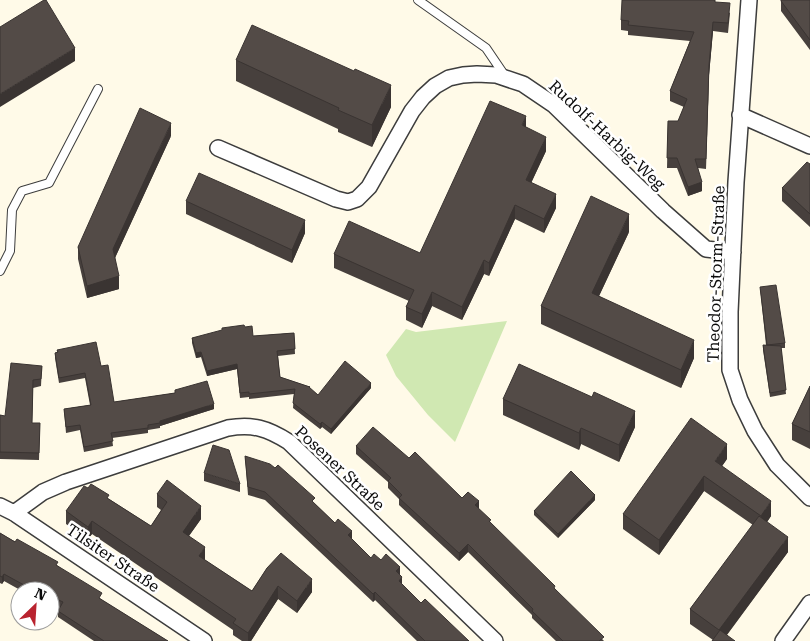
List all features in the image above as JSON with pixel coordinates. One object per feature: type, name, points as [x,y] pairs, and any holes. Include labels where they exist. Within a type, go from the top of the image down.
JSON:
[{"type":"street","name":"Theodor-Storm-Straße","points":[[749,0],[740,115],[730,312],[730,370],[740,400],[755,431],[777,465],[810,498]]},
{"type":"street","name":"Rudolf-Harbig-Weg","points":[[218,148],[336,200],[348,202],[357,198],[369,187],[412,111],[435,86],[449,78],[463,75],[477,74],[507,77],[523,84],[554,105],[663,211],[706,249],[733,252]]},
{"type":"street","points":[[740,115],[810,146]]},
{"type":"street","name":"Posener Straße","points":[[14,513],[43,492],[66,482],[228,428],[244,426],[258,428],[274,433],[289,442],[495,641]]},
{"type":"street","name":"Tilsiter Straße","points":[[0,506],[14,513],[204,641]]},
{"type":"street","points":[[783,641],[810,603]]},
{"type":"lane","points":[[418,0],[486,48],[507,77]]},
{"type":"lane","points":[[0,271],[10,251],[12,210],[22,191],[49,183],[98,88]]},
{"type":"green space","points":[[507,321],[455,442],[428,415],[396,376],[386,355],[406,329],[416,332]]},
{"type":"building","points":[[46,0],[75,48],[0,94],[0,27]]},
{"type":"building","points":[[622,0],[715,0],[715,2],[730,3],[728,23],[713,22],[709,65],[706,159],[695,159],[702,182],[688,187],[677,158],[667,158],[668,121],[678,121],[687,99],[670,91],[694,32],[628,25],[629,21],[621,20]]},
{"type":"building","points":[[810,0],[810,40],[781,1]]},
{"type":"building","points":[[252,25],[354,71],[355,69],[391,85],[372,125],[236,60]]},
{"type":"building","points":[[490,101],[526,116],[522,125],[546,137],[526,180],[556,194],[544,219],[515,205],[489,263],[484,260],[462,307],[432,292],[422,314],[406,307],[414,290],[334,254],[349,221],[420,253]]},
{"type":"building","points":[[140,108],[171,123],[113,249],[119,276],[87,286],[78,247]]},
{"type":"building","points":[[807,162],[810,164],[810,214],[782,188]]},
{"type":"building","points":[[199,173],[305,220],[292,250],[186,201]]},
{"type":"building","points":[[591,196],[629,214],[592,293],[694,340],[681,370],[541,306]]},
{"type":"building","points":[[776,285],[785,343],[767,345],[760,287]]},
{"type":"building","points":[[244,325],[245,327],[252,326],[253,336],[294,333],[295,349],[277,351],[280,377],[310,387],[318,395],[345,361],[371,383],[331,429],[322,422],[320,424],[293,403],[295,389],[249,394],[249,392],[240,393],[237,364],[207,371],[201,352],[196,353],[192,338],[222,330],[222,328]]},
{"type":"building","points":[[96,342],[101,366],[108,365],[114,402],[175,393],[175,390],[207,381],[214,404],[160,421],[160,423],[148,425],[148,428],[111,433],[113,441],[84,447],[80,425],[66,427],[64,409],[91,405],[85,373],[59,378],[55,353],[58,352],[57,350]]},
{"type":"building","points":[[763,345],[781,346],[786,390],[770,393]]},
{"type":"building","points":[[11,363],[42,366],[41,379],[33,380],[32,423],[40,423],[39,453],[0,452],[0,415],[5,416]]},
{"type":"building","points":[[519,364],[592,397],[594,392],[635,411],[619,445],[581,428],[579,433],[503,399]]},
{"type":"building","points":[[810,386],[810,432],[792,424]]},
{"type":"building","points":[[691,418],[727,444],[715,461],[771,501],[761,516],[704,476],[659,540],[623,514]]},
{"type":"building","points":[[373,427],[409,458],[415,452],[462,498],[468,492],[479,501],[475,505],[491,520],[489,521],[604,637],[599,641],[563,641],[468,544],[459,553],[399,498],[402,495],[388,481],[391,478],[356,446]]},
{"type":"building","points":[[213,445],[229,450],[240,484],[204,473]]},
{"type":"building","points":[[245,456],[270,464],[275,468],[278,465],[315,498],[312,501],[335,523],[338,519],[352,531],[348,535],[371,558],[374,554],[381,560],[386,554],[400,567],[396,571],[402,577],[399,581],[421,603],[425,599],[469,641],[425,641],[375,592],[373,594],[265,492],[248,487]]},
{"type":"building","points":[[571,471],[595,495],[558,534],[534,511]]},
{"type":"building","points":[[167,480],[201,506],[183,532],[205,547],[199,556],[252,591],[267,568],[281,553],[312,579],[297,601],[278,586],[248,633],[233,623],[236,619],[92,521],[88,527],[66,511],[84,486],[88,488],[91,484],[109,495],[107,498],[151,526],[167,502],[157,494]]},
{"type":"building","points":[[759,516],[788,537],[719,630],[690,609]]},
{"type":"building","points":[[0,533],[15,542],[17,539],[58,562],[56,565],[102,593],[99,598],[168,641],[104,641],[60,612],[63,602],[60,601],[60,581],[17,581],[4,574],[2,577],[0,576]]},
{"type":"building","points":[[720,630],[735,641],[712,641]]}]
